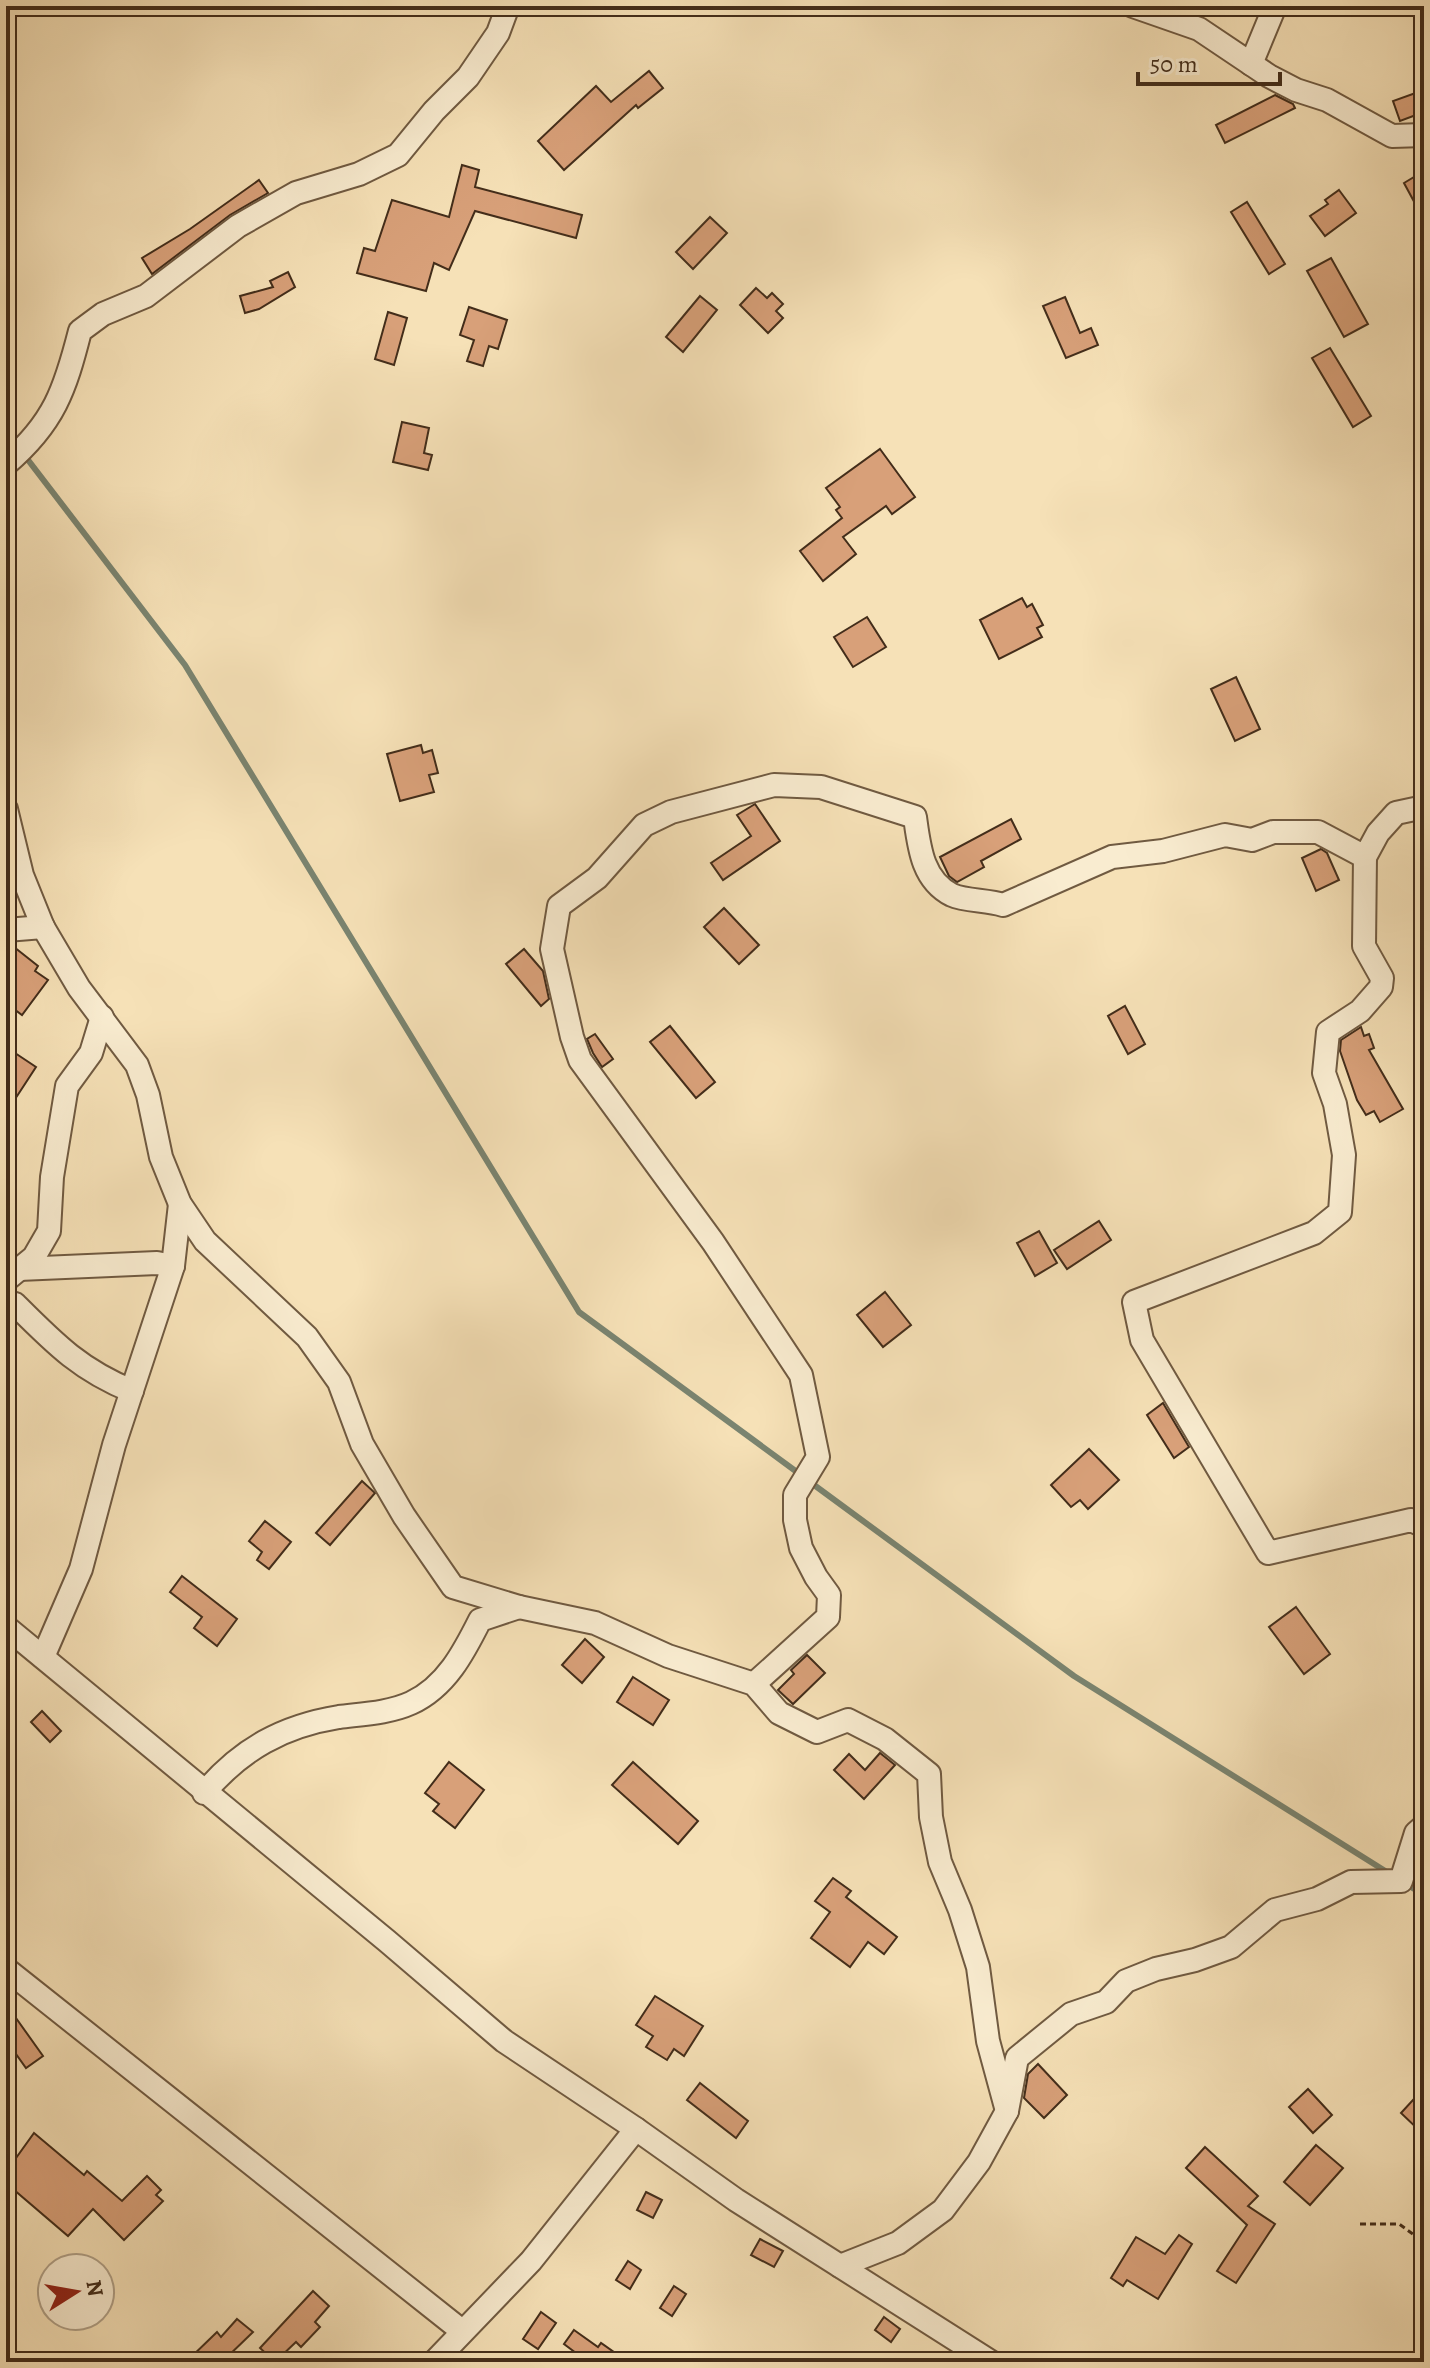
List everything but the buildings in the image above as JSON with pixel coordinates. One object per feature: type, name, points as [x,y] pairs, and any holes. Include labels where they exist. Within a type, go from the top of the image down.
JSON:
[{"type":"street","points":[[6,464],[49,419],[67,382],[80,331],[103,314],[146,296],[238,226],[296,193],[359,174],[398,155],[434,111],[468,77],[498,33],[508,6]]},
{"type":"street","points":[[1133,6],[1199,29],[1296,90],[1327,100],[1392,136],[1424,135]]},
{"type":"street","points":[[1251,64],[1275,6]]},
{"type":"street","points":[[754,1684],[828,1617],[829,1595],[801,1548],[795,1520],[795,1495],[818,1457],[801,1375],[713,1242],[580,1060],[552,949],[559,906],[597,878],[644,825],[671,812],[774,785],[821,787],[915,817],[928,875],[953,895],[1003,905],[1112,857],[1163,851],[1225,835],[1252,840],[1273,832],[1318,832],[1365,857]]},
{"type":"street","points":[[1424,807],[1396,813],[1378,833],[1365,857],[1364,946],[1382,978],[1381,987],[1360,1011],[1328,1032],[1324,1073],[1335,1104],[1344,1155],[1340,1212],[1314,1233],[1134,1302],[1142,1340],[1268,1553],[1411,1520],[1424,1526]]},
{"type":"street","points":[[6,809],[22,875],[43,927],[79,988],[137,1065],[148,1095],[161,1157],[180,1204],[205,1241],[307,1337],[339,1382],[362,1444],[404,1516],[453,1587],[519,1607],[595,1623],[668,1656],[754,1684],[779,1713],[817,1732],[848,1720],[885,1739],[929,1774],[931,1817],[940,1862],[960,1910],[978,1967],[988,2041],[1007,2111]]},
{"type":"street","points":[[6,930],[43,927]]},
{"type":"street","points":[[12,1275],[34,1257],[49,1231],[52,1177],[67,1086],[91,1053],[102,1017]]},
{"type":"street","points":[[43,1657],[81,1569],[114,1445],[173,1266],[180,1204]]},
{"type":"street","points":[[12,1275],[157,1263],[173,1266]]},
{"type":"street","points":[[6,1302],[15,1304],[64,1353],[100,1378],[132,1391]]},
{"type":"street","points":[[204,1793],[224,1769],[292,1727],[380,1712],[412,1703],[440,1683],[461,1657],[480,1620],[519,1607]]},
{"type":"street","points":[[6,1627],[504,2041],[736,2200],[991,2362]]},
{"type":"street","points":[[840,2266],[898,2243],[943,2210],[979,2162],[1007,2111],[1017,2058],[1071,2014],[1106,2002],[1126,1981],[1231,1947],[1275,1910],[1317,1899],[1351,1882],[1401,1881],[1416,1833],[1424,1826]]},
{"type":"street","points":[[6,1969],[462,2331]]},
{"type":"street","points":[[434,2362],[531,2261],[636,2129]]},
{"type":"path","points":[[1360,2224],[1399,2224],[1424,2242]]},
{"type":"waterway","points":[[6,431],[18,447]]},
{"type":"waterway","points":[[25,456],[185,665],[579,1312],[801,1475]]},
{"type":"waterway","points":[[810,1482],[1074,1676],[1390,1874]]},
{"type":"waterway","points":[[1403,1882],[1424,1895]]}]
